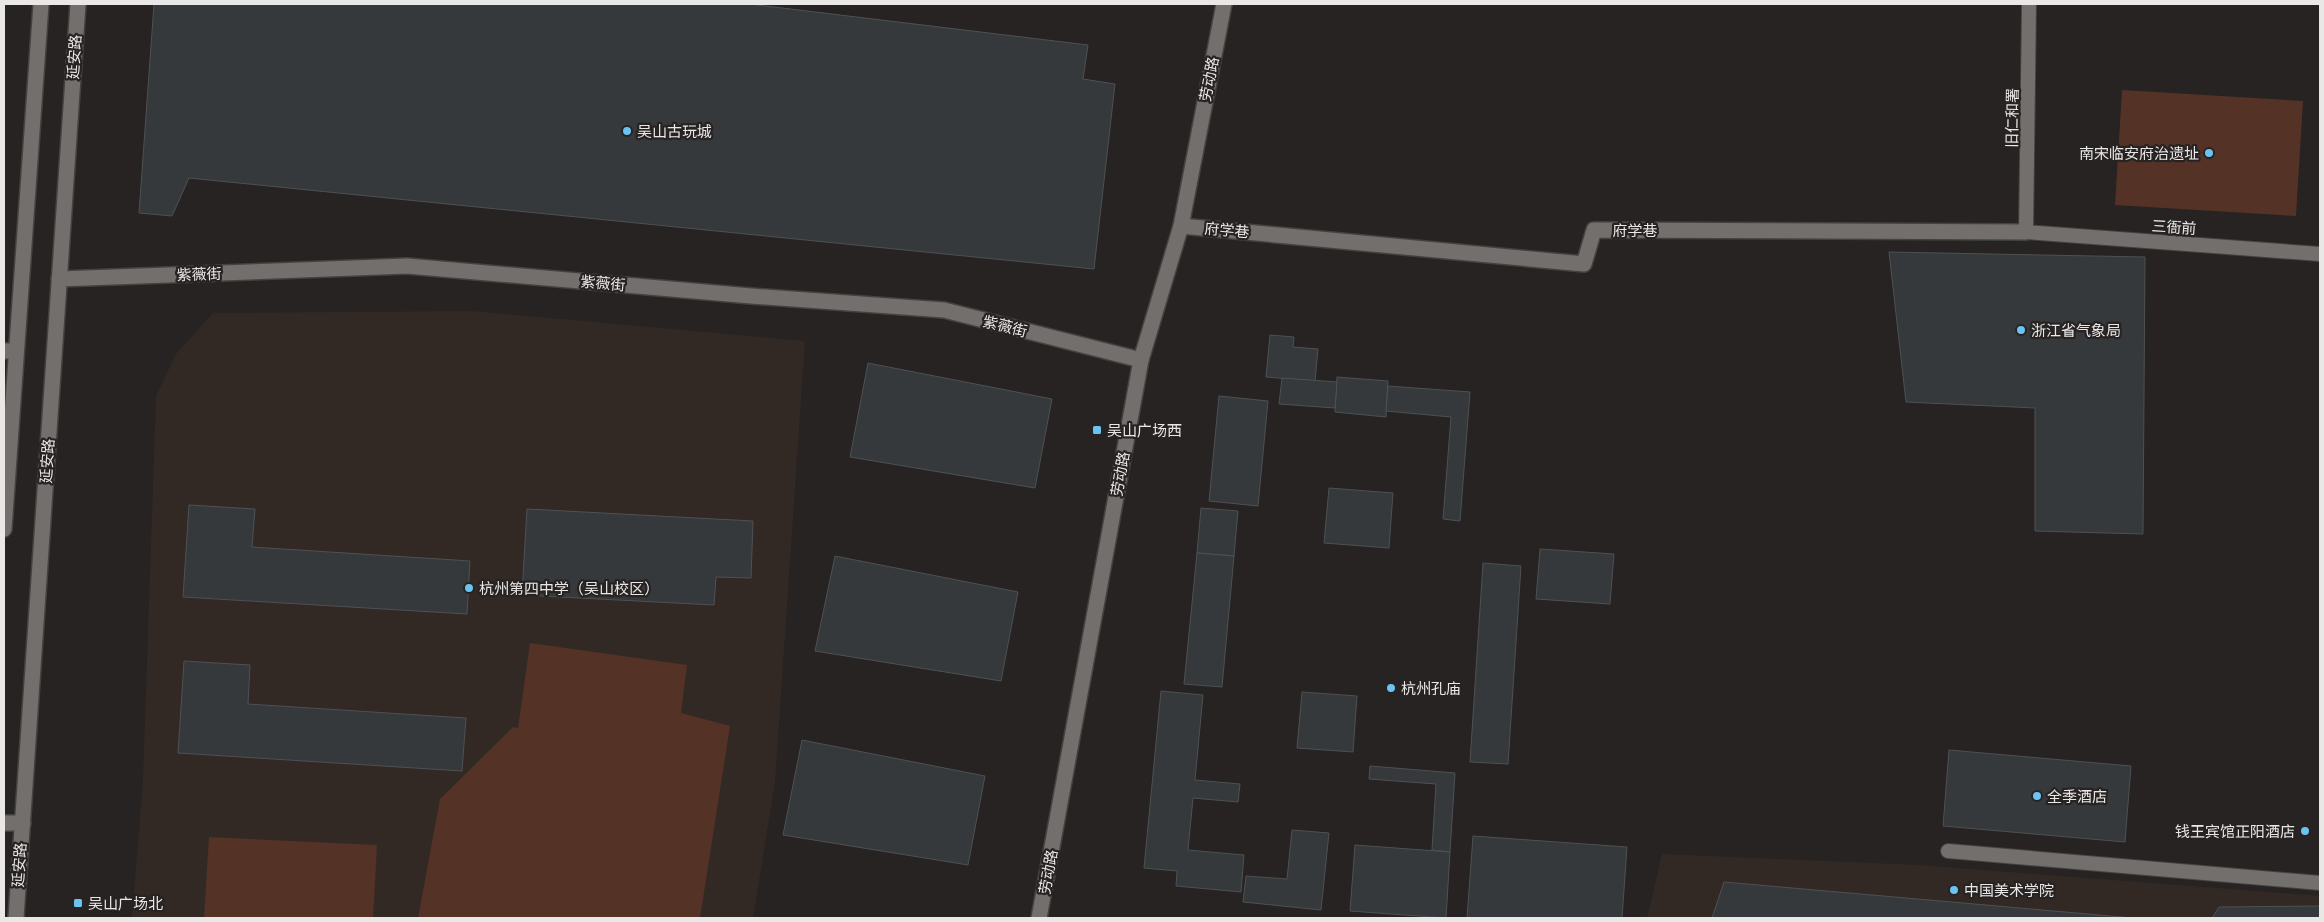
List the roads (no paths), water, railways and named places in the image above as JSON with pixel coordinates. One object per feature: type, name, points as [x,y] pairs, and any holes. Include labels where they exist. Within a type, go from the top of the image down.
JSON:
[{"type":"street","points":[[4,529],[10,351],[41,4]]},
{"type":"street","name":"延安路","points":[[16,918],[78,4]]},
{"type":"street","name":"劳动路","points":[[1039,918],[1141,360],[1181,226],[1224,4]]},
{"type":"street","name":"府学巷","points":[[1181,226],[1584,264],[1594,230],[2026,232]]},
{"type":"street","name":"紫薇街","points":[[59,279],[407,266],[751,296],[944,310],[1141,360]]},
{"type":"street","points":[[4,823],[22,823]]},
{"type":"lane","name":"旧仁和署","points":[[2026,232],[2029,4]]},
{"type":"lane","name":"三衙前","points":[[2026,232],[2320,254]]},
{"type":"lane","points":[[1948,850],[2320,883]]},
{"type":"place","name":"吴山古玩城","points":[[627,131]]},
{"type":"place","name":"南宋临安府治遗址","points":[[2209,153]]},
{"type":"place","name":"浙江省气象局","points":[[2021,330]]},
{"type":"place","name":"吴山广场西","points":[[1097,430]]},
{"type":"place","name":"杭州第四中学（吴山校区）","points":[[469,588]]},
{"type":"place","name":"杭州孔庙","points":[[1391,688]]},
{"type":"place","name":"全季酒店","points":[[2037,796]]},
{"type":"place","name":"钱王宾馆正阳酒店","points":[[2305,831]]},
{"type":"place","name":"中国美术学院","points":[[1954,890]]},
{"type":"place","name":"吴山广场北","points":[[78,903]]}]
